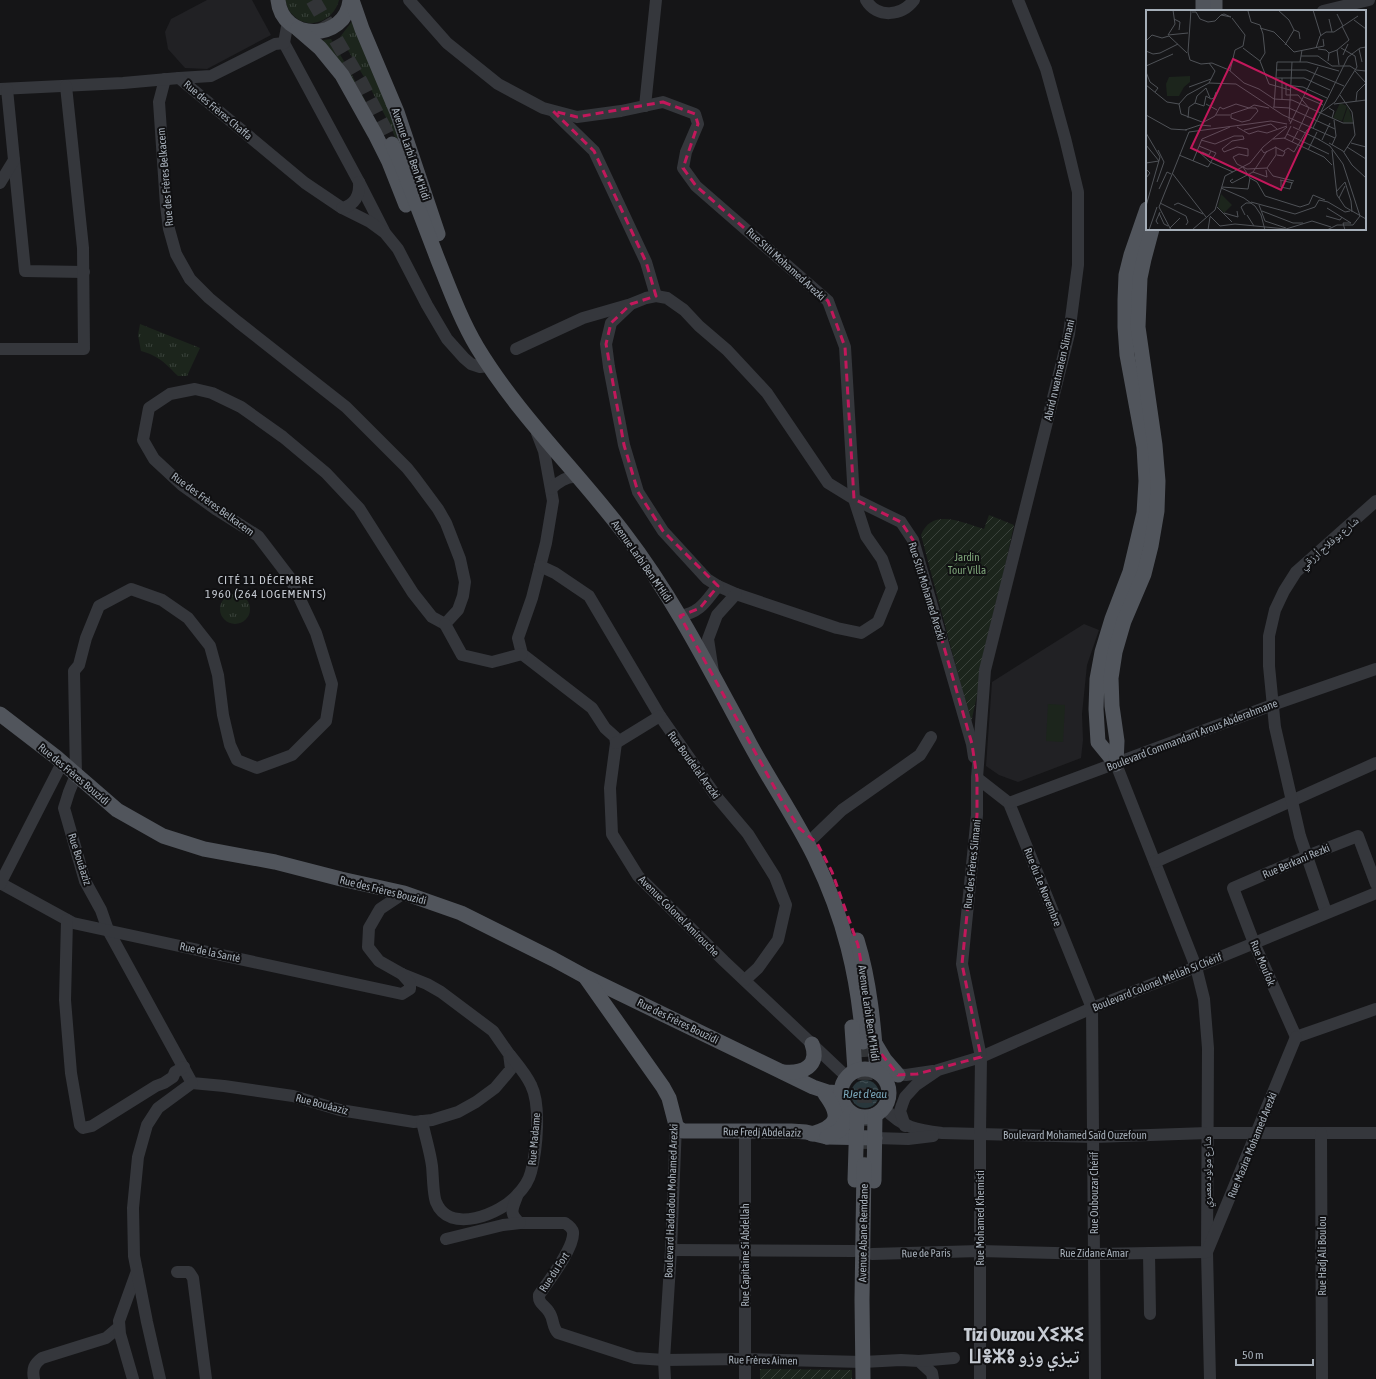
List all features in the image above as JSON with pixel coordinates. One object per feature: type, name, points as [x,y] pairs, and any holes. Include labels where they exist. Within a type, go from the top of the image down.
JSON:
[{"type":"main road","name":"Avenue Larbi Ben M'Hidi","points":[[267,0],[286,15],[320,48],[332,61],[352,92],[388,162],[441,287],[458,312]]},
{"type":"main road","name":"Avenue Larbi Ben M'Hidi","points":[[351,0],[397,112],[414,160],[457,292],[459,301],[458,312]]},
{"type":"main road","points":[[286,15],[307,32],[325,30],[334,26],[341,20],[346,13],[351,0]]},
{"type":"main road","points":[[1215,0],[1216,10]]},
{"type":"main road","name":"Avenue Larbi Ben M'Hidi","points":[[392,144],[405,173],[458,312],[477,347],[489,366],[533,424],[625,534],[680,616],[760,762],[799,828],[828,887],[844,930],[869,1042],[878,1072]]},
{"type":"main road","points":[[1116,764],[1098,742],[1096,709],[1097,679],[1102,652],[1110,626],[1130,572],[1144,513],[1146,481],[1144,447],[1127,355],[1125,300],[1126,276],[1131,255],[1146,212]]},
{"type":"main road","points":[[1116,764],[1117,741],[1112,706],[1111,678],[1115,652],[1124,621],[1144,574],[1151,546],[1157,510],[1158,481],[1155,445],[1138,327],[1140,278],[1152,230]]},
{"type":"main road","name":"Rue des Frères Bouzidi","points":[[0,714],[62,763],[117,810],[163,836],[204,849],[276,862],[341,879],[404,893],[461,913],[586,977],[782,1071],[823,1090],[841,1093]]},
{"type":"main road","name":"Avenue Larbi Ben M'Hidi","points":[[799,828],[813,838],[832,872],[848,910],[868,988],[869,1042]]},
{"type":"main road","name":"Avenue Larbi Ben M'Hidi","points":[[799,828],[802,849],[822,895],[838,944],[851,1012],[851,1074]]},
{"type":"main road","name":"Boulevard Haddadou Mohamed Arezki","points":[[586,977],[663,1087],[669,1098],[676,1125]]},
{"type":"main road","points":[[869,1042],[898,1075]]},
{"type":"main road","points":[[782,1071],[798,1072],[807,1067],[811,1063],[814,1054],[812,1044]]},
{"type":"main road","points":[[862,1300],[871,1275],[874,1138],[880,1112],[889,1100],[889,1089],[886,1080],[878,1072],[864,1069],[851,1074],[842,1087],[841,1093],[844,1104],[854,1114],[869,1117],[880,1112]]},
{"type":"main road","points":[[812,1134],[827,1129],[835,1118],[835,1108],[823,1090]]},
{"type":"main road","points":[[827,1137],[840,1130],[854,1114]]},
{"type":"main road","points":[[854,1114],[856,1138],[854,1251],[856,1276],[862,1300],[863,1379]]},
{"type":"main road","name":"Rue Fredj Abdelaziz","points":[[676,1125],[683,1131],[791,1131],[827,1137],[874,1138]]},
{"type":"main road","name":"Avenue Abane Remdane","points":[[862,1300],[864,1165]]},
{"type":"street","name":"Rue Stiti Mohamed Arezki","points":[[409,0],[446,43],[498,84],[543,108],[577,117],[621,111],[663,102],[695,114],[698,124],[686,152],[683,168],[696,186],[828,301],[845,348],[854,499],[901,522],[913,540],[972,744],[977,778]]},
{"type":"street","points":[[645,106],[656,0]]},
{"type":"street","points":[[866,0],[874,9],[883,13],[892,14],[909,6],[914,0]]},
{"type":"street","name":"Abrid n watmaten Slimani","points":[[985,670],[1069,334],[1078,265],[1078,192],[1066,138],[1046,69],[1018,0]]},
{"type":"street","points":[[1327,10],[1369,0]]},
{"type":"street","points":[[286,15],[284,43],[385,233]]},
{"type":"street","points":[[179,78],[210,76],[275,44],[284,43]]},
{"type":"street","name":"Rue des Frères Chaffa","points":[[3,89],[123,83],[179,78],[304,183],[342,208],[370,222],[385,233],[398,249],[427,305],[447,339],[471,364],[480,367],[489,366]]},
{"type":"street","name":"Rue des Frères Belkacem","points":[[76,775],[74,671],[79,665],[86,638],[99,606],[131,589],[162,600],[188,618],[210,646],[218,675],[223,715],[230,745],[237,760],[257,768],[292,755],[326,721],[332,684],[316,633],[290,578],[258,536],[217,510],[182,485],[154,459],[143,440],[149,408],[170,394],[195,389],[212,393],[241,407],[283,436],[326,472],[359,508],[413,593],[432,617],[445,624],[458,610],[463,596],[465,582],[460,559],[446,523],[438,509],[408,468],[346,407],[238,322],[209,298],[190,279],[176,254],[169,229],[166,205],[159,102],[165,79]]},
{"type":"street","points":[[0,349],[84,349],[83,248],[66,86]]},
{"type":"street","points":[[3,89],[14,160],[25,271],[84,272]]},
{"type":"street","points":[[553,111],[594,151],[646,262],[656,296]]},
{"type":"street","points":[[0,182],[14,160]]},
{"type":"street","points":[[342,208],[353,203],[358,197],[360,190],[359,182]]},
{"type":"street","points":[[516,349],[583,318],[632,304],[646,298],[656,296],[667,298],[684,310],[727,350],[767,393],[828,483],[854,499],[866,536],[882,559],[892,588],[878,622],[861,633],[837,628],[736,594],[707,579],[663,531],[638,492],[624,445],[608,367],[606,344],[611,322],[632,304]]},
{"type":"street","points":[[533,424],[544,451],[553,501],[546,543],[532,598],[518,638],[522,654],[592,708],[605,728],[615,737],[616,743],[660,716]]},
{"type":"street","points":[[551,489],[568,477],[578,477]]},
{"type":"street","name":"شارع بوفلاح أرزقي","points":[[1326,912],[1300,836],[1275,727],[1269,666],[1269,636],[1275,610],[1284,591],[1296,572],[1376,501]]},
{"type":"street","name":"Rue Boudelal Arezki","points":[[540,566],[555,573],[589,596],[660,716],[716,796],[748,834],[775,877],[786,905],[778,940],[758,968],[745,980]]},
{"type":"street","points":[[680,616],[691,614],[700,608],[718,586]]},
{"type":"street","points":[[713,675],[708,639],[717,614],[736,594]]},
{"type":"street","points":[[445,624],[462,655],[492,662],[522,654]]},
{"type":"street","name":"Boulevard Commandant Arous Abderahmane","points":[[1009,803],[1272,704],[1376,669]]},
{"type":"street","name":"Rue des Frères Slimani","points":[[981,1057],[962,964],[978,815],[977,778],[985,670]]},
{"type":"street","points":[[813,838],[842,810],[920,755],[931,736]]},
{"type":"street","name":"Avenue Colonel Amirouche","points":[[616,743],[610,788],[612,834],[638,876],[812,1044],[851,1074]]},
{"type":"street","points":[[1154,862],[1376,762]]},
{"type":"street","points":[[0,884],[62,763]]},
{"type":"street","name":"شارع مولود معمري","points":[[1116,764],[1196,967],[1204,999],[1208,1048],[1207,1133],[1210,1379]]},
{"type":"street","name":"Rue Bouâaziz","points":[[76,775],[64,808],[85,881],[101,910],[108,930],[192,1083],[293,1096],[340,1110],[414,1122],[432,1120],[458,1112],[476,1102],[495,1088],[511,1069],[509,1054]]},
{"type":"street","name":"Rue du 1e Novembre","points":[[977,778],[1009,803],[1092,1008]]},
{"type":"street","name":"Rue Berkani Rezki","points":[[1233,888],[1358,836],[1376,884]]},
{"type":"street","name":"Rue de la Santé","points":[[0,884],[67,920],[108,930],[402,994],[410,989],[410,983],[402,974]]},
{"type":"street","name":"Rue Moufok","points":[[1233,888],[1254,943],[1296,1037]]},
{"type":"street","name":"Boulevard Colonel Mellah Si Chérif","points":[[878,1072],[898,1075],[917,1074],[938,1070],[981,1057],[1092,1008],[1196,967],[1376,892]]},
{"type":"street","points":[[404,893],[380,909],[369,928],[368,946],[379,961],[402,974],[427,984],[470,1013],[493,1031],[509,1054]]},
{"type":"street","points":[[67,920],[65,1000],[71,1073],[80,1126],[83,1128],[92,1126],[156,1086],[173,1078],[175,1072],[184,1068]]},
{"type":"street","name":"Rue Oubouzar Chérif","points":[[1092,1008],[1095,1379]]},
{"type":"street","points":[[1296,1037],[1376,1010]]},
{"type":"street","name":"Rue Mazira Mohamed Arezki","points":[[1208,1252],[1296,1037]]},
{"type":"street","name":"Rue Madame","points":[[422,1121],[432,1165],[436,1202],[445,1214],[462,1220],[473,1219],[484,1216],[506,1205],[517,1196],[531,1172],[536,1140],[537,1110],[530,1084],[509,1054]]},
{"type":"street","name":"Rue Mohamed Khemisti","points":[[980,1379],[981,1057]]},
{"type":"street","name":"Boulevard Colonel Mellah Si Chérif","points":[[905,1126],[900,1111],[905,1097],[916,1085],[938,1070]]},
{"type":"street","points":[[160,1379],[134,1256],[133,1208],[138,1158],[147,1125],[158,1108],[192,1083]]},
{"type":"street","name":"Boulevard Mohamed Saïd Ouzefoun","points":[[880,1112],[905,1126],[919,1130],[942,1133],[1094,1137],[1207,1133],[1376,1133]]},
{"type":"street","name":"Boulevard Haddadou Mohamed Arezki","points":[[665,1379],[664,1360],[671,1250],[676,1125]]},
{"type":"street","name":"Rue Capitaine Si Abdellah","points":[[745,1131],[745,1379]]},
{"type":"street","name":"Boulevard Mohamed Saïd Ouzefoun","points":[[874,1138],[915,1139],[942,1133]]},
{"type":"street","name":"Rue Hadj Ali Boulou","points":[[1321,1133],[1322,1379]]},
{"type":"street","points":[[517,1196],[512,1213],[520,1223]]},
{"type":"street","points":[[446,1239],[503,1225],[520,1223]]},
{"type":"street","name":"Rue du Fort","points":[[520,1223],[565,1223],[570,1226],[573,1231],[571,1246],[539,1295],[541,1303],[549,1311],[555,1330],[558,1333],[635,1358],[664,1360]]},
{"type":"street","points":[[671,1250],[854,1251]]},
{"type":"street","name":"Rue Zidane Amar","points":[[980,1251],[1094,1254],[1208,1252]]},
{"type":"street","name":"Rue de Paris","points":[[872,1254],[980,1251]]},
{"type":"street","points":[[1149,1253],[1150,1314]]},
{"type":"street","points":[[132,1379],[119,1322],[137,1271]]},
{"type":"street","points":[[177,1272],[189,1272],[193,1278],[206,1379]]},
{"type":"street","points":[[34,1379],[33,1368],[36,1362],[42,1358],[106,1338],[119,1327]]},
{"type":"street","name":"Rue Frères Aimen","points":[[664,1360],[745,1359],[863,1362],[902,1360],[919,1361],[954,1358]]},
{"type":"street","points":[[919,1361],[932,1373],[934,1379]]},
{"type":"highlighted area","points":[[663,102],[695,114],[698,124],[683,168],[696,186],[828,301],[845,347],[854,499],[901,522],[913,540],[972,744],[977,778],[977,815],[962,964],[981,1057],[917,1074],[898,1075],[879,1051],[875,1042],[858,945],[832,872],[817,843],[799,828],[782,801],[680,616],[700,608],[718,586],[663,531],[638,492],[624,445],[606,344],[611,323],[631,304],[656,296],[646,262],[594,151],[553,111],[577,117]]},
{"type":"shaded area","points":[[207,0],[252,0],[271,35],[207,69],[185,68],[168,49],[165,32],[171,19]]},
{"type":"shaded area","points":[[1084,624],[1099,630],[1087,665],[1082,714],[1083,740],[1081,758],[1018,782],[999,775],[986,766],[992,682]]},
{"type":"green space","points":[[285,0],[339,0],[332,14],[320,22],[313,23],[298,19],[292,14]]},
{"type":"green space","points":[[353,20],[407,148],[397,142],[390,125],[367,82],[340,37]]},
{"type":"green space","points":[[331,39],[352,75],[378,125],[323,40]]},
{"type":"green space","points":[[140,324],[200,348],[187,376],[178,376],[161,360],[153,355],[141,351],[138,335]]},
{"type":"green space","name":"Jardin Tour Villa","points":[[989,515],[1014,525],[971,723],[921,535],[926,526],[933,521],[940,519],[958,521],[984,529]]},
{"type":"green space","points":[[235,594],[246,598],[250,609],[246,620],[235,624],[224,620],[220,609],[224,598]]},
{"type":"green space","points":[[1048,704],[1065,705],[1063,742],[1046,741]]},
{"type":"green space","points":[[760,1369],[852,1370],[852,1379],[760,1379]]},
{"type":"water","name":"RJet d'eau","points":[[865,1080],[875,1084],[879,1094],[875,1104],[865,1108],[855,1104],[851,1094],[855,1084]]},
{"type":"tunnel","points":[[313,0],[360,81],[392,144]]},
{"type":"tunnel","points":[[863,1042],[865,1072],[864,1165]]},
{"type":"district","name":"CITÉ 11 DÉCEMBRE 1960 (264 LOGEMENTS)","points":[[266,587]]},
{"type":"district","name":"Tizi Ouzou ⵝⵉⵣⵉ ⵡⴻⵣⵓ تيزي وزو","points":[[1024,1345]]}]
